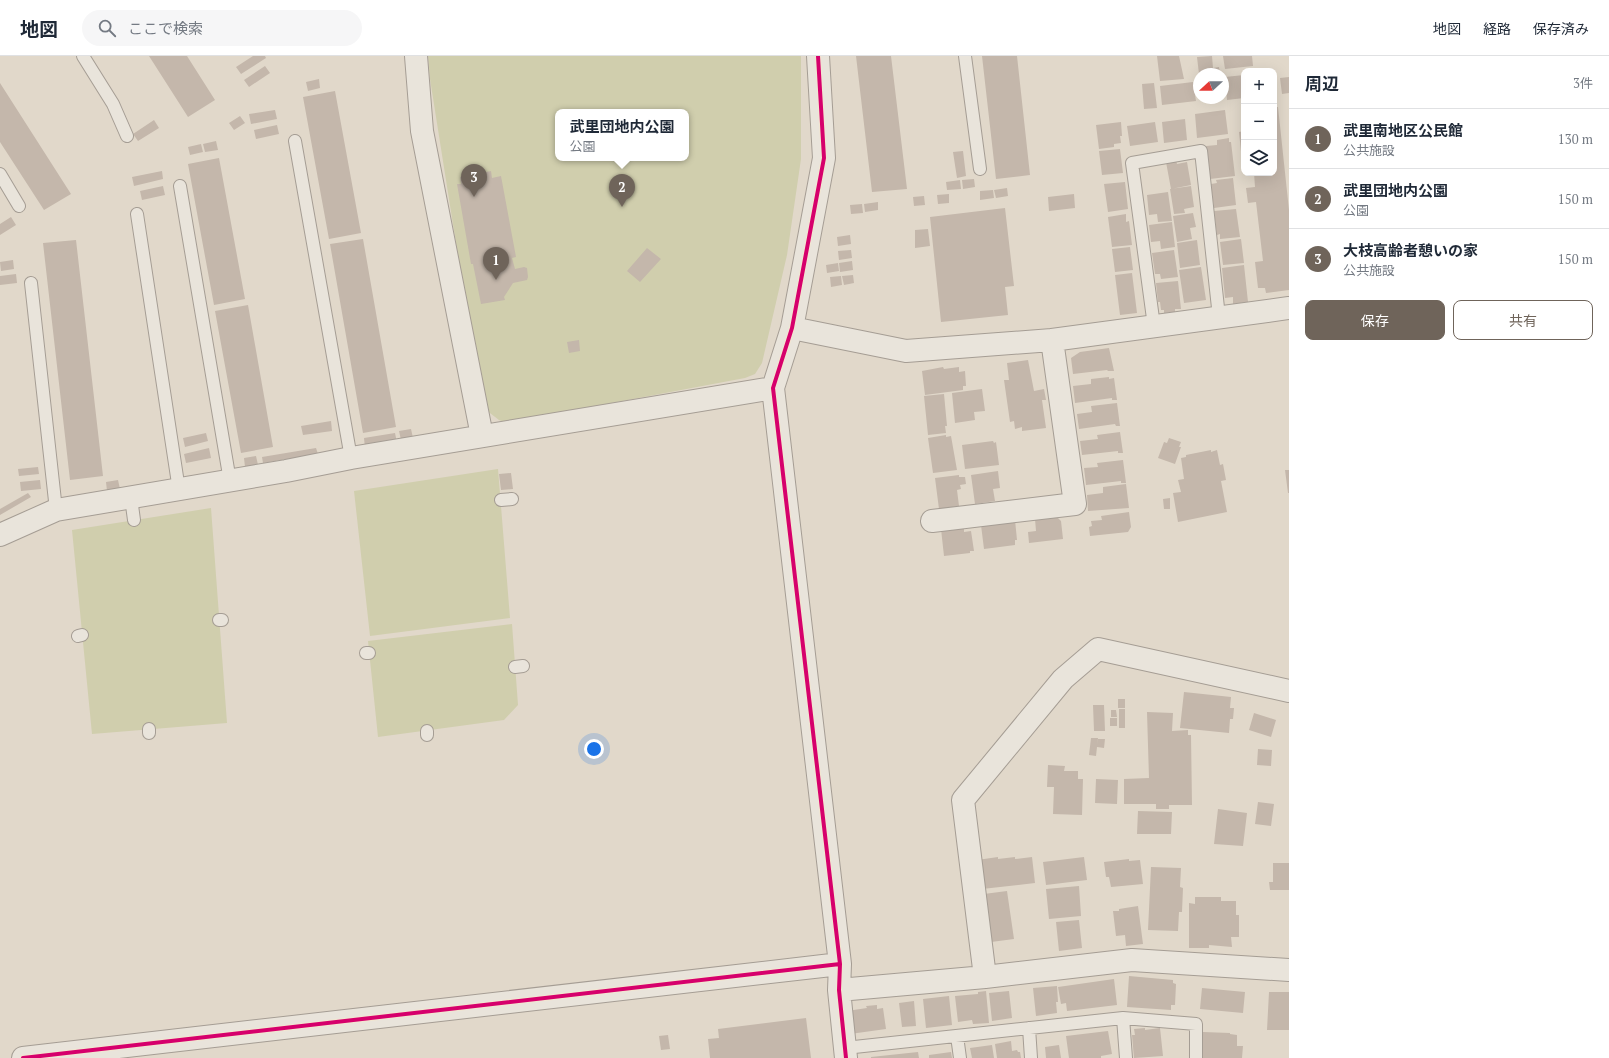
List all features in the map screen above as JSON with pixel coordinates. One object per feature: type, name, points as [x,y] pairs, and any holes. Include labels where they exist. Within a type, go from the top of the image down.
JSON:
[{"type":"street","points":[[416,56],[422,131],[482,436]]},
{"type":"street","points":[[818,56],[824,158],[792,328],[773,388],[840,964],[839,990],[845,1053]]},
{"type":"street","points":[[792,328],[906,351],[1052,340],[1289,308]]},
{"type":"street","points":[[932,521],[1075,504],[1052,340]]},
{"type":"street","points":[[0,535],[56,510],[179,490],[351,458],[773,388]]},
{"type":"street","points":[[985,977],[962,800],[1063,679],[1098,649],[1289,692]]},
{"type":"street","points":[[839,990],[985,977],[1132,960],[1289,970]]},
{"type":"street","points":[[23,1058],[840,964]]},
{"type":"lane","points":[[83,56],[113,104],[127,136]]},
{"type":"lane","points":[[966,56],[980,169]]},
{"type":"lane","points":[[295,141],[351,458]]},
{"type":"lane","points":[[1154,326],[1132,163],[1201,151],[1219,317]]},
{"type":"lane","points":[[0,174],[19,206]]},
{"type":"lane","points":[[180,186],[230,481]]},
{"type":"lane","points":[[137,214],[179,490]]},
{"type":"lane","points":[[31,283],[56,510]]},
{"type":"lane","points":[[131,498],[134,520]]},
{"type":"lane","points":[[845,1053],[957,1036],[1122,1018],[1196,1024],[1196,1058]]},
{"type":"lane","points":[[1122,1018],[1126,1058]]},
{"type":"lane","points":[[1028,1028],[1031,1058]]},
{"type":"lane","points":[[957,1036],[960,1058]]},
{"type":"shaded area","points":[[428,56],[801,56],[801,159],[787,255],[762,363],[755,374],[745,378],[506,423],[499,420],[486,410],[458,256],[430,79]]},
{"type":"shaded area","points":[[498,469],[510,618],[370,636],[354,491]]},
{"type":"shaded area","points":[[211,508],[227,723],[92,734],[72,530]]},
{"type":"shaded area","points":[[512,624],[518,705],[504,720],[378,737],[368,641]]},
{"type":"building","points":[[149,56],[187,56],[215,100],[188,117]]},
{"type":"building","points":[[253,56],[265,56],[266,58],[241,74],[236,67]]},
{"type":"building","points":[[856,56],[891,56],[907,189],[872,192]]},
{"type":"building","points":[[982,56],[1017,56],[1030,175],[996,179]]},
{"type":"building","points":[[1157,56],[1179,56],[1184,79],[1160,81]]},
{"type":"building","points":[[1212,56],[1213,68],[1198,68],[1197,57]]},
{"type":"building","points":[[1223,56],[1252,56],[1253,66],[1225,68]]},
{"type":"building","points":[[265,66],[270,73],[249,87],[244,80]]},
{"type":"building","points":[[1241,75],[1241,98],[1229,100],[1229,77]]},
{"type":"building","points":[[1289,77],[1289,93],[1282,94],[1280,78]]},
{"type":"building","points":[[319,79],[320,88],[308,91],[306,82]]},
{"type":"building","points":[[1193,82],[1193,101],[1162,105],[1160,86]]},
{"type":"building","points":[[0,83],[71,194],[44,210],[0,142]]},
{"type":"building","points":[[1154,83],[1157,108],[1144,109],[1142,84]]},
{"type":"building","points":[[335,91],[361,233],[329,239],[303,97]]},
{"type":"building","points":[[1278,107],[1289,210],[1289,290],[1266,293],[1265,288],[1258,288],[1255,262],[1263,261],[1256,202],[1248,203],[1246,188],[1255,187],[1254,176],[1277,176]]},
{"type":"building","points":[[275,110],[277,119],[251,124],[249,114]]},
{"type":"building","points":[[1225,110],[1228,134],[1197,138],[1195,114]]},
{"type":"building","points":[[240,116],[245,123],[234,130],[229,123]]},
{"type":"building","points":[[1185,119],[1187,140],[1164,143],[1162,122]]},
{"type":"building","points":[[154,120],[159,128],[138,141],[133,134]]},
{"type":"building","points":[[1121,122],[1121,143],[1114,144],[1114,147],[1099,149],[1096,125]]},
{"type":"building","points":[[1155,122],[1158,142],[1130,146],[1127,126]]},
{"type":"building","points":[[277,125],[279,134],[256,139],[254,130]]},
{"type":"building","points":[[1239,132],[1241,132],[1241,151]]},
{"type":"building","points":[[1229,138],[1229,142],[1231,142],[1235,176],[1210,179],[1206,146],[1217,145],[1217,140]]},
{"type":"building","points":[[216,141],[218,150],[205,152],[203,144]]},
{"type":"building","points":[[201,144],[203,152],[190,155],[188,147]]},
{"type":"building","points":[[1120,149],[1123,173],[1102,175],[1099,151]]},
{"type":"building","points":[[963,151],[966,176],[957,178],[953,152]]},
{"type":"building","points":[[219,158],[245,299],[214,305],[188,164]]},
{"type":"building","points":[[1176,160],[1177,164],[1187,162],[1191,185],[1171,189],[1166,162]]},
{"type":"building","points":[[162,171],[163,179],[134,186],[132,177]]},
{"type":"building","points":[[491,171],[492,178],[501,176],[516,257],[512,258],[515,269],[524,267],[527,268],[528,277],[527,280],[513,283],[504,297],[505,300],[481,304],[473,264],[471,264],[457,184],[461,184],[460,177]]},
{"type":"building","points":[[1233,178],[1236,205],[1214,208],[1211,184],[1217,183],[1216,180]]},
{"type":"building","points":[[974,179],[975,187],[963,189],[962,180]]},
{"type":"building","points":[[960,180],[961,189],[947,190],[946,182]]},
{"type":"building","points":[[1125,182],[1128,209],[1108,212],[1104,184]]},
{"type":"building","points":[[163,186],[165,195],[142,200],[140,191]]},
{"type":"building","points":[[1191,186],[1194,207],[1184,209],[1185,213],[1174,214],[1170,189]]},
{"type":"building","points":[[1007,188],[1008,196],[996,198],[994,190]]},
{"type":"building","points":[[993,190],[994,198],[980,200],[980,191]]},
{"type":"building","points":[[1168,192],[1172,221],[1158,222],[1157,214],[1149,215],[1147,195]]},
{"type":"building","points":[[949,194],[949,203],[938,204],[937,195]]},
{"type":"building","points":[[1074,194],[1075,208],[1049,211],[1048,197]]},
{"type":"building","points":[[924,196],[925,205],[914,206],[913,197]]},
{"type":"building","points":[[878,202],[878,210],[865,212],[864,204]]},
{"type":"building","points":[[862,204],[863,213],[851,214],[850,205]]},
{"type":"building","points":[[1005,208],[1014,286],[1005,287],[1008,315],[941,322],[930,217]]},
{"type":"building","points":[[1236,209],[1240,237],[1220,239],[1220,234],[1217,235],[1214,211]]},
{"type":"building","points":[[1193,213],[1196,227],[1190,228],[1192,239],[1177,242],[1173,216]]},
{"type":"building","points":[[1126,214],[1126,222],[1129,221],[1132,245],[1112,247],[1108,217]]},
{"type":"building","points":[[11,217],[16,225],[0,235],[0,224]]},
{"type":"building","points":[[1172,222],[1175,247],[1161,249],[1160,241],[1151,242],[1149,225]]},
{"type":"building","points":[[928,229],[930,246],[915,248],[915,230]]},
{"type":"building","points":[[850,235],[851,244],[838,246],[837,237]]},
{"type":"building","points":[[363,239],[396,427],[363,433],[330,244]]},
{"type":"building","points":[[1241,239],[1244,263],[1223,265],[1220,242]]},
{"type":"building","points":[[76,240],[103,476],[70,480],[43,243]]},
{"type":"building","points":[[1197,240],[1200,265],[1180,268],[1177,243]]},
{"type":"building","points":[[1130,247],[1133,270],[1115,272],[1112,249]]},
{"type":"building","points":[[647,248],[661,259],[640,282],[627,271]]},
{"type":"building","points":[[851,250],[852,258],[839,260],[838,251]]},
{"type":"building","points":[[1174,250],[1178,277],[1161,279],[1160,274],[1155,274],[1152,253]]},
{"type":"building","points":[[13,260],[14,269],[1,271],[0,262]]},
{"type":"building","points":[[852,261],[853,270],[840,272],[839,263]]},
{"type":"building","points":[[838,263],[839,271],[827,273],[826,265]]},
{"type":"building","points":[[1244,265],[1248,302],[1233,304],[1233,297],[1225,298],[1222,268]]},
{"type":"building","points":[[1201,267],[1206,300],[1184,303],[1179,270]]},
{"type":"building","points":[[1132,273],[1137,313],[1120,315],[1115,275]]},
{"type":"building","points":[[16,274],[17,283],[0,285],[0,276]]},
{"type":"building","points":[[853,275],[854,283],[844,285],[842,276]]},
{"type":"building","points":[[841,276],[842,285],[831,287],[830,277]]},
{"type":"building","points":[[1178,281],[1181,309],[1175,309],[1175,312],[1164,313],[1164,310],[1161,310],[1160,302],[1158,302],[1156,283]]},
{"type":"building","points":[[248,305],[273,447],[241,453],[215,311]]},
{"type":"building","points":[[579,340],[580,351],[569,353],[567,342]]},
{"type":"building","points":[[1109,348],[1114,371],[1107,370],[1073,374],[1071,358],[1080,352]]},
{"type":"building","points":[[1028,360],[1034,391],[1044,389],[1046,400],[1042,400],[1046,428],[1022,431],[1022,427],[1015,429],[1014,421],[1010,422],[1004,380],[1009,380],[1007,363]]},
{"type":"building","points":[[943,367],[944,369],[959,367],[959,372],[965,371],[966,386],[963,386],[963,390],[925,395],[922,371]]},
{"type":"building","points":[[1109,377],[1109,379],[1114,378],[1117,400],[1112,400],[1112,398],[1075,403],[1073,386],[1091,384],[1091,379]]},
{"type":"building","points":[[982,389],[985,411],[974,412],[975,420],[955,423],[952,393]]},
{"type":"building","points":[[944,394],[947,426],[945,426],[946,433],[928,435],[924,396]]},
{"type":"building","points":[[1117,403],[1120,426],[1116,426],[1115,424],[1079,429],[1077,414],[1092,412],[1091,406]]},
{"type":"building","points":[[331,421],[332,431],[303,435],[301,426]]},
{"type":"building","points":[[411,429],[413,438],[401,440],[399,431]]},
{"type":"building","points":[[1120,432],[1123,453],[1118,453],[1118,451],[1082,455],[1080,441],[1098,439],[1097,435]]},
{"type":"building","points":[[206,433],[208,441],[185,447],[183,438]]},
{"type":"building","points":[[395,433],[397,443],[365,448],[364,438]]},
{"type":"building","points":[[946,435],[946,437],[951,436],[957,470],[933,473],[928,438]]},
{"type":"building","points":[[1169,438],[1181,442],[1179,447],[1181,447],[1175,464],[1158,458],[1164,442],[1167,443]]},
{"type":"building","points":[[993,441],[994,443],[996,442],[999,465],[965,469],[962,445]]},
{"type":"building","points":[[209,448],[211,458],[186,463],[184,454]]},
{"type":"building","points":[[316,448],[318,454],[263,463],[262,457]]},
{"type":"building","points":[[1211,450],[1211,452],[1217,450],[1220,465],[1223,464],[1226,480],[1221,481],[1227,512],[1178,522],[1173,493],[1181,492],[1178,480],[1184,479],[1181,458],[1186,457],[1186,455]]},
{"type":"building","points":[[256,456],[258,465],[245,467],[244,458]]},
{"type":"building","points":[[1123,460],[1126,483],[1121,483],[1121,481],[1086,485],[1084,468],[1098,467],[1097,463]]},
{"type":"building","points":[[38,467],[39,474],[19,476],[18,469]]},
{"type":"building","points":[[1285,470],[1289,470],[1289,493],[1288,493]]},
{"type":"building","points":[[998,471],[1000,488],[993,489],[995,501],[975,504],[971,475]]},
{"type":"building","points":[[511,473],[513,489],[501,490],[499,474]]},
{"type":"building","points":[[959,475],[959,477],[965,477],[966,484],[960,485],[961,489],[957,490],[959,506],[939,509],[935,478]]},
{"type":"building","points":[[40,480],[41,489],[21,491],[20,482]]},
{"type":"building","points":[[118,480],[120,489],[107,491],[106,482]]},
{"type":"building","points":[[1126,484],[1129,508],[1088,511],[1087,495],[1103,493],[1103,487]]},
{"type":"building","points":[[28,493],[31,497],[0,515],[0,509]]},
{"type":"building","points":[[1170,498],[1170,509],[1164,509],[1163,499]]},
{"type":"building","points":[[1129,512],[1131,527],[1128,532],[1090,536],[1089,527],[1092,526],[1091,521],[1102,520],[1101,516]]},
{"type":"building","points":[[1056,516],[1061,521],[1063,539],[1029,543],[1028,532],[1036,531],[1035,519]]},
{"type":"building","points":[[1015,520],[1017,540],[1015,540],[1015,545],[984,549],[981,525]]},
{"type":"building","points":[[964,526],[964,532],[971,531],[974,551],[970,551],[970,553],[944,556],[941,529]]},
{"type":"building","points":[[1184,692],[1231,697],[1230,708],[1234,708],[1233,719],[1230,719],[1229,733],[1180,728]]},
{"type":"building","points":[[1118,699],[1125,699],[1125,708],[1118,708]]},
{"type":"building","points":[[1093,705],[1104,705],[1105,731],[1094,731]]},
{"type":"building","points":[[1119,709],[1125,709],[1125,728],[1119,728]]},
{"type":"building","points":[[1111,710],[1116,710],[1117,717],[1111,717]]},
{"type":"building","points":[[1147,712],[1173,713],[1172,731],[1188,730],[1188,735],[1191,735],[1192,805],[1169,805],[1169,809],[1156,809],[1156,804],[1124,804],[1124,779],[1149,778]]},
{"type":"building","points":[[1254,713],[1276,720],[1271,737],[1249,730]]},
{"type":"building","points":[[1110,718],[1117,718],[1117,726],[1110,726]]},
{"type":"building","points":[[1091,738],[1098,738],[1097,745],[1098,739],[1105,739],[1104,748],[1097,747],[1096,756],[1089,755]]},
{"type":"building","points":[[1258,749],[1272,750],[1271,766],[1257,765]]},
{"type":"building","points":[[1048,765],[1065,766],[1064,771],[1078,771],[1078,779],[1083,779],[1082,815],[1053,814],[1054,787],[1047,787]]},
{"type":"building","points":[[1096,779],[1118,780],[1117,804],[1095,803]]},
{"type":"building","points":[[1258,802],[1274,804],[1271,826],[1255,824]]},
{"type":"building","points":[[1218,809],[1247,813],[1243,846],[1214,844]]},
{"type":"building","points":[[1138,811],[1172,812],[1171,834],[1137,834]]},
{"type":"building","points":[[998,857],[998,859],[1015,857],[1015,859],[1032,857],[1035,883],[982,889],[977,860]]},
{"type":"building","points":[[1084,857],[1087,880],[1046,885],[1043,862]]},
{"type":"building","points":[[1129,859],[1129,861],[1140,860],[1143,884],[1111,887],[1109,877],[1106,877],[1104,862]]},
{"type":"building","points":[[1273,863],[1289,863],[1289,890],[1270,890],[1269,882],[1273,882]]},
{"type":"building","points":[[1151,867],[1181,868],[1180,887],[1183,888],[1182,912],[1179,912],[1178,931],[1148,930]]},
{"type":"building","points":[[1079,886],[1081,916],[1049,919],[1046,889]]},
{"type":"building","points":[[1007,891],[1014,939],[991,942],[984,894]]},
{"type":"building","points":[[1195,897],[1221,897],[1221,901],[1236,901],[1236,915],[1239,915],[1239,937],[1231,937],[1232,947],[1209,945],[1209,948],[1189,948],[1189,903],[1195,904]]},
{"type":"building","points":[[1138,906],[1143,944],[1126,946],[1125,935],[1116,936],[1113,911]]},
{"type":"building","points":[[1079,920],[1082,948],[1059,951],[1056,922]]},
{"type":"building","points":[[1129,976],[1173,980],[1173,983],[1176,984],[1175,1005],[1171,1005],[1171,1010],[1127,1007]]},
{"type":"building","points":[[1114,979],[1117,1005],[1067,1011],[1066,1003],[1061,1004],[1058,987]]},
{"type":"building","points":[[1057,986],[1057,1013],[1036,1016],[1033,988]]},
{"type":"building","points":[[1202,988],[1245,992],[1243,1013],[1200,1009]]},
{"type":"building","points":[[986,991],[989,1023],[973,1024],[972,1020],[958,1022],[955,996],[978,994],[978,992]]},
{"type":"building","points":[[1009,991],[1012,1018],[992,1021],[989,993]]},
{"type":"building","points":[[1269,992],[1289,992],[1289,1030],[1267,1030]]},
{"type":"building","points":[[949,996],[952,1025],[926,1028],[923,999]]},
{"type":"building","points":[[914,1001],[916,1026],[902,1027],[899,1003]]},
{"type":"building","points":[[877,1005],[877,1009],[883,1008],[886,1029],[850,1034],[847,1011]]},
{"type":"building","points":[[806,1018],[811,1058],[710,1058],[708,1039],[719,1038],[718,1029]]},
{"type":"building","points":[[1145,1028],[1145,1030],[1160,1028],[1163,1056],[1134,1058],[1132,1035],[1135,1035],[1134,1029]]},
{"type":"building","points":[[1108,1031],[1112,1054],[1101,1056],[1101,1058],[1069,1058],[1066,1036]]},
{"type":"building","points":[[1203,1032],[1230,1033],[1237,1035],[1237,1046],[1243,1046],[1242,1058],[1203,1058]]},
{"type":"building","points":[[668,1035],[670,1049],[661,1050],[659,1036]]},
{"type":"building","points":[[1011,1041],[1012,1051],[1017,1050],[1020,1052],[1021,1058],[997,1058],[995,1044]]},
{"type":"building","points":[[992,1045],[994,1058],[972,1058],[970,1048]]},
{"type":"building","points":[[1059,1045],[1061,1058],[1046,1058],[1045,1047]]},
{"type":"building","points":[[918,1052],[919,1058],[871,1058],[871,1057]]},
{"type":"building","points":[[951,1052],[952,1058],[929,1058],[929,1055]]},
{"type":"cycle path","points":[[818,56],[824,158],[792,328],[773,388],[840,964],[839,990],[846,1058]]},
{"type":"cycle path","points":[[23,1058],[840,964]]},
{"type":"place","name":"大枝高齢者憩いの家","points":[[474,197]]},
{"type":"place","name":"武里団地内公園","points":[[622,207]]},
{"type":"place","name":"武里南地区公民館","points":[[496,280]]}]
